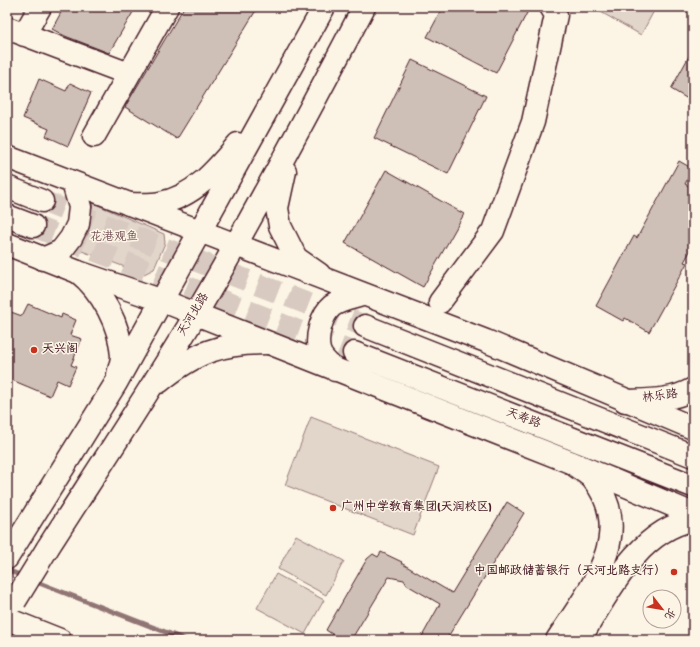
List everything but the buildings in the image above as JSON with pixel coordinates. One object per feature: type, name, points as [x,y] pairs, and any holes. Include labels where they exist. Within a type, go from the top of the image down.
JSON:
[{"type":"main road","points":[[40,7],[16,31],[129,74]]},
{"type":"main road","points":[[94,136],[167,7]]},
{"type":"main road","points":[[12,551],[116,383],[324,7]]},
{"type":"main road","name":"天河北路","points":[[10,611],[47,549],[196,314],[298,132],[364,7]]},
{"type":"main road","points":[[440,302],[493,231],[533,122],[556,15],[551,7]]},
{"type":"main road","points":[[128,204],[160,203],[187,193],[203,182],[222,163],[268,107]]},
{"type":"main road","points":[[298,132],[280,189],[277,208],[280,226],[296,258],[318,274],[362,295]]},
{"type":"main road","points":[[7,157],[200,233],[493,344],[625,401],[693,428]]},
{"type":"main road","points":[[43,259],[61,251],[72,238],[78,224],[80,207],[73,183]]},
{"type":"main road","points":[[7,187],[42,201]]},
{"type":"main road","points":[[7,216],[33,226]]},
{"type":"main road","points":[[7,244],[78,272],[163,300],[335,370],[570,462],[693,514]]},
{"type":"main road","points":[[78,272],[90,281],[97,290],[114,324],[119,339],[122,358],[116,383]]},
{"type":"main road","points":[[335,370],[322,358],[319,350],[318,340],[322,323],[327,312],[333,305],[362,295]]},
{"type":"main road","points":[[365,326],[693,456]]},
{"type":"main road","points":[[149,390],[177,367],[208,351],[240,343],[268,343]]},
{"type":"main road","name":"天寿路","points":[[354,353],[693,486]]},
{"type":"main road","name":"林乐路","points":[[625,401],[657,400],[676,397],[693,389]]},
{"type":"main road","points":[[556,640],[605,561],[611,541],[612,520],[604,496],[592,478],[570,462]]},
{"type":"main road","points":[[579,640],[621,574],[642,547],[662,532],[684,522],[693,520]]},
{"type":"main road","points":[[10,611],[60,640]]},
{"type":"green space","points":[[592,7],[656,7],[641,35]]},
{"type":"green space","name":"花港观鱼","points":[[93,203],[164,234],[165,243],[154,269],[144,274],[79,250],[89,232]]},
{"type":"green space","points":[[311,417],[439,467],[413,535],[285,485]]},
{"type":"green space","points":[[296,535],[344,561],[326,595],[278,569]]},
{"type":"green space","points":[[276,574],[324,600],[305,634],[257,608]]},
{"type":"waterway","points":[[7,570],[25,577]]},
{"type":"waterway","points":[[34,581],[186,640]]},
{"type":"tunnel","points":[[42,201],[365,326]]},
{"type":"tunnel","points":[[33,226],[354,353]]},
{"type":"place","name":"天兴阁","points":[[34,350]]},
{"type":"place","name":"广州中学教育集团(天润校区)","points":[[333,508]]},
{"type":"place","name":"中国邮政储蓄银行（天河北路支行）","points":[[674,572]]}]
